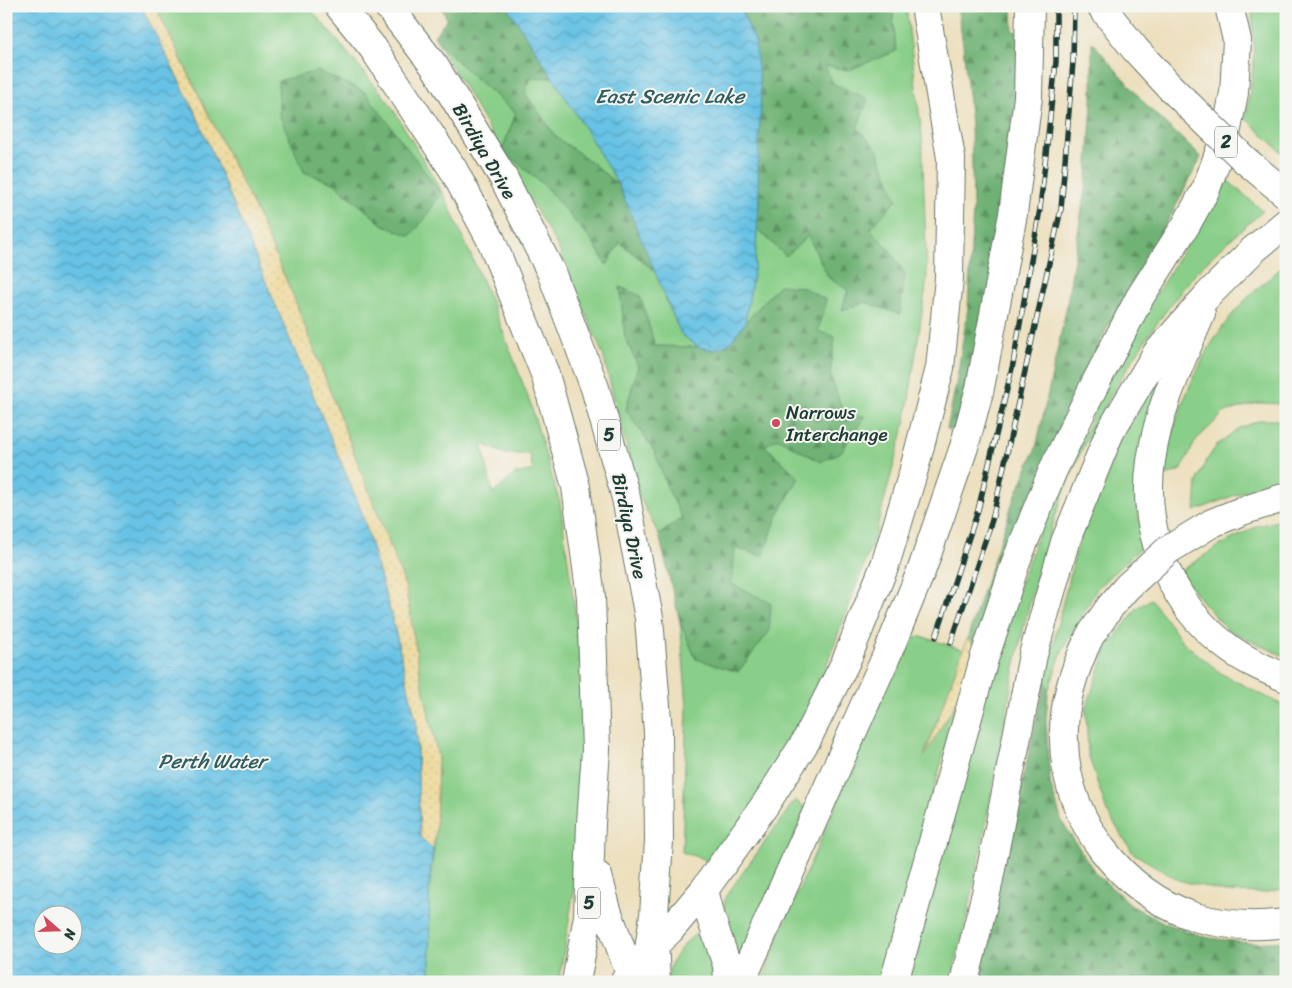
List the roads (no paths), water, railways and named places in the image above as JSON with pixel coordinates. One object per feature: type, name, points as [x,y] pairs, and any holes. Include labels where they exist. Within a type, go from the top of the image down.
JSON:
[{"type":"highway","name":"Birdiya Drive","points":[[340,6],[373,48],[453,169],[491,240],[544,374],[576,487],[591,597],[596,750],[588,916],[576,982]]},
{"type":"highway","name":"Birdiya Drive","points":[[388,6],[435,67],[503,177],[551,272],[595,388],[626,498],[649,618],[658,732],[659,841],[652,948],[632,980]]},
{"type":"highway","points":[[656,982],[652,948],[704,890],[765,805],[806,741],[846,661],[885,565],[912,473],[940,368],[949,278],[950,158],[925,6]]},
{"type":"highway","points":[[741,982],[886,657],[922,569],[964,447],[980,388],[1013,214],[1028,97],[1030,6]]},
{"type":"highway","name":"2","points":[[1101,6],[1135,49],[1170,87],[1246,161],[1286,194]]},
{"type":"highway","points":[[894,982],[984,659],[1017,559],[1053,470],[1094,386],[1140,297],[1186,226],[1206,189],[1226,134],[1234,93],[1237,40],[1229,6]]},
{"type":"highway","points":[[964,982],[987,889],[1033,655],[1065,542],[1110,432],[1157,353],[1209,294],[1252,251],[1286,223]]},
{"type":"highway","points":[[1209,294],[1173,381],[1160,419],[1151,461],[1148,494],[1150,518],[1164,567],[1191,611],[1225,645],[1245,659],[1286,678]]},
{"type":"highway","points":[[1286,498],[1212,522],[1168,550],[1127,587],[1110,607],[1090,636],[1078,659],[1065,715],[1064,741],[1066,764],[1073,794],[1094,840],[1129,879],[1173,907],[1196,917],[1237,925],[1268,926],[1286,923]]},
{"type":"highway","points":[[591,823],[596,870],[632,980]]},
{"type":"highway","points":[[704,890],[711,918],[727,965],[728,982]]},
{"type":"water","name":"Perth Water","points":[[6,6],[141,6],[196,114],[361,510],[392,617],[416,721],[420,837],[433,849],[429,888],[430,982],[6,982]]},
{"type":"water","name":"East Scenic Lake","points":[[507,6],[739,6],[755,41],[761,94],[758,167],[759,202],[755,264],[745,323],[729,344],[714,350],[698,347],[681,334],[619,186],[578,117]]},
{"type":"railway","points":[[936,637],[978,510],[1013,364],[1040,209],[1056,62],[1056,6]]},
{"type":"railway","points":[[951,643],[992,520],[1061,209],[1073,62],[1074,6]]},
{"type":"place","name":"Narrows Interchange","points":[[776,423]]}]
